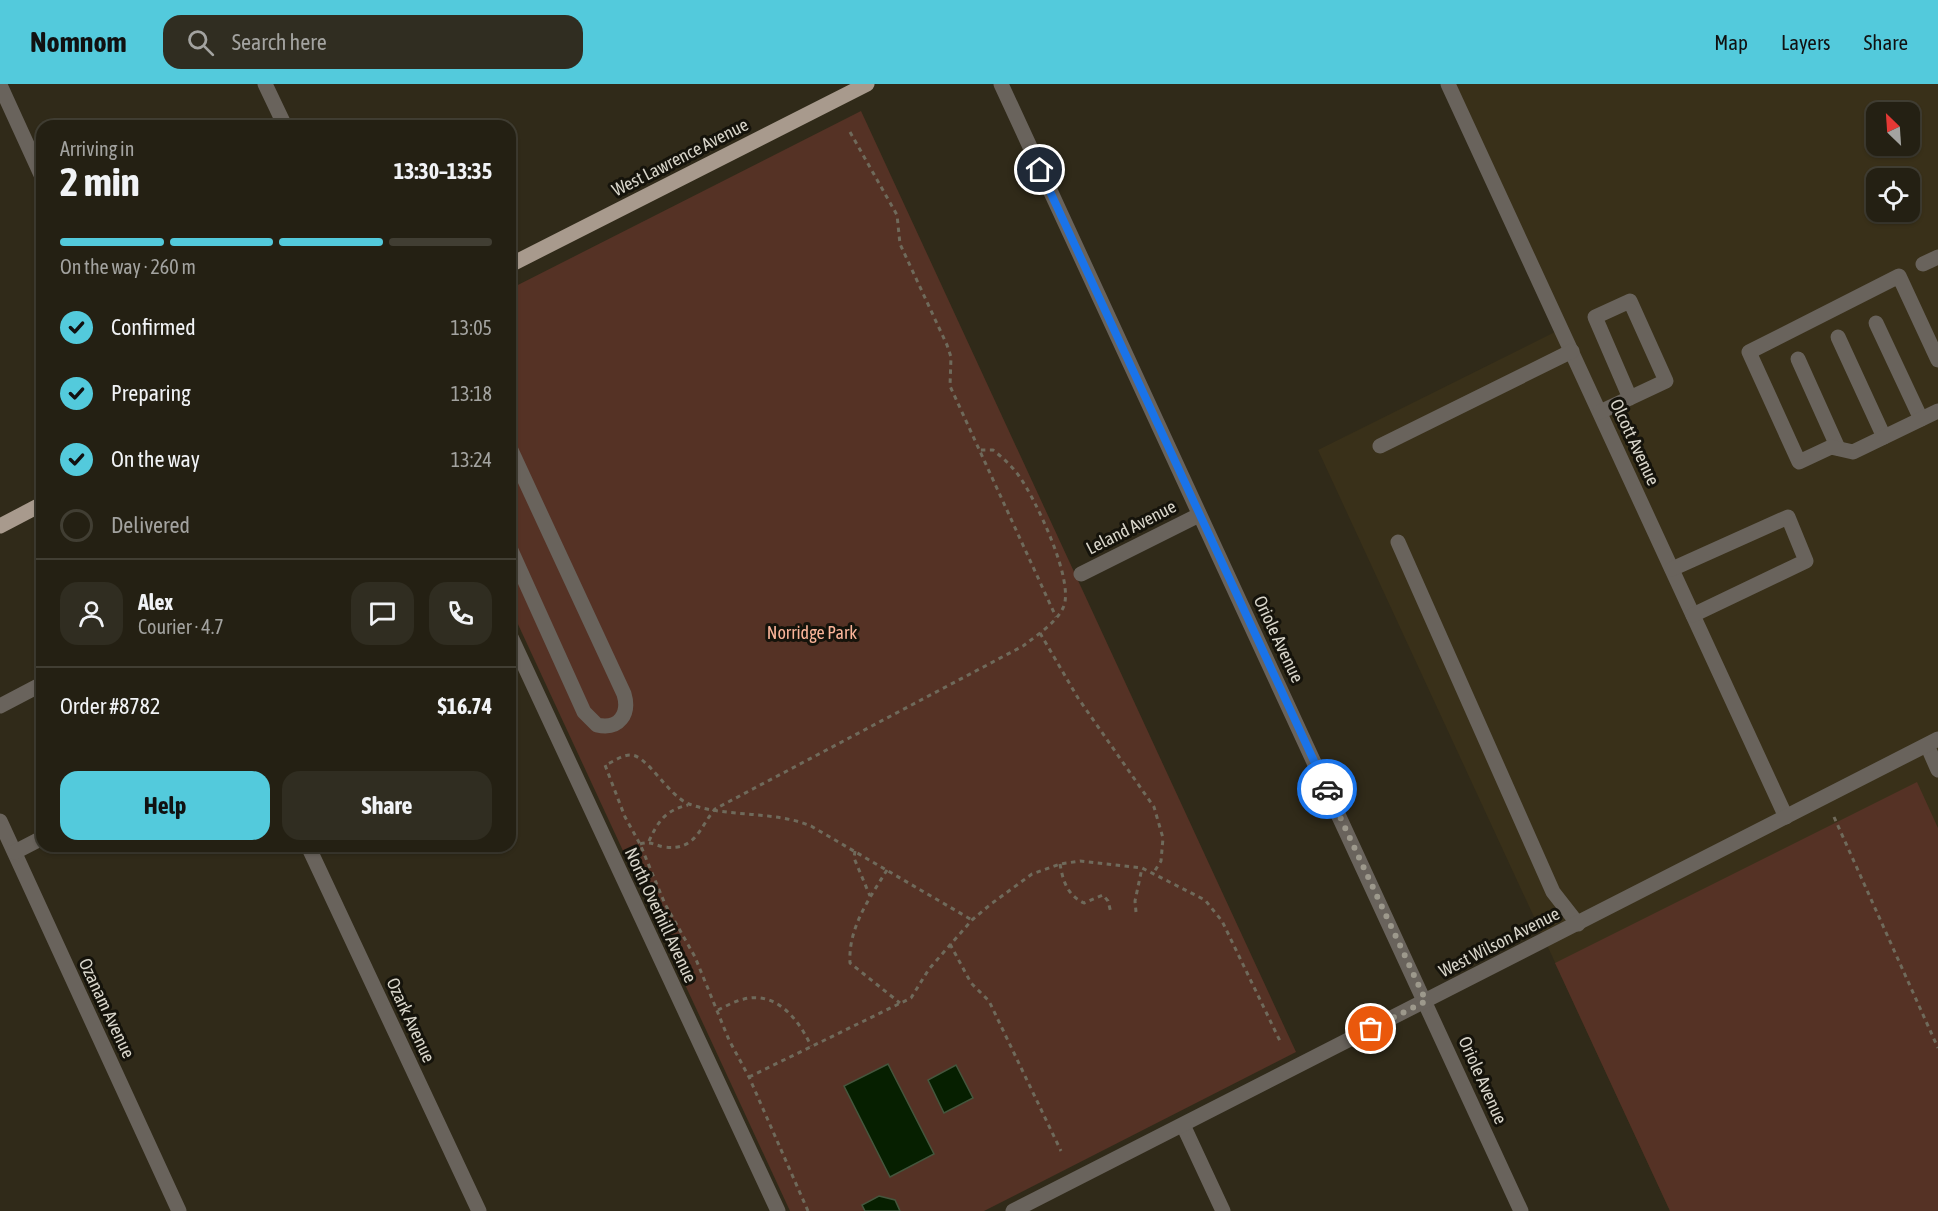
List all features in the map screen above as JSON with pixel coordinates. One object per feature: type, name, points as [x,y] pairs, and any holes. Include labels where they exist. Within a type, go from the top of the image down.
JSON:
[{"type":"main road","name":"West Lawrence Avenue","points":[[516,262],[859,86]]},
{"type":"main road","points":[[0,526],[36,507]]},
{"type":"street","points":[[266,84],[282,120]]},
{"type":"street","name":"Oriole Avenue","points":[[1001,84],[1521,1211]]},
{"type":"street","name":"Olcott Avenue","points":[[1448,84],[1786,817]]},
{"type":"street","points":[[0,85],[36,164]]},
{"type":"street","points":[[1923,264],[1938,257]]},
{"type":"street","points":[[1938,360],[1899,276],[1749,352],[1799,462],[1831,447],[1853,452],[1938,411]]},
{"type":"street","points":[[1600,412],[1630,398],[1666,381],[1630,301],[1594,317],[1630,398]]},
{"type":"street","points":[[1876,323],[1921,419]]},
{"type":"street","points":[[1838,337],[1884,437]]},
{"type":"street","points":[[1380,446],[1572,351]]},
{"type":"street","points":[[1798,360],[1838,448]]},
{"type":"street","points":[[516,461],[624,694],[627,711],[623,718],[614,724],[597,725],[584,712],[516,561]]},
{"type":"street","name":"Leland Avenue","points":[[1081,574],[1199,515]]},
{"type":"street","points":[[1672,569],[1788,517],[1806,561],[1693,615]]},
{"type":"street","points":[[1398,542],[1553,892],[1578,924]]},
{"type":"street","name":"North Overhill Avenue","points":[[516,648],[778,1211]]},
{"type":"street","points":[[0,706],[36,687]]},
{"type":"street","points":[[1932,742],[1938,770]]},
{"type":"street","name":"West Wilson Avenue","points":[[1013,1211],[1932,742]]},
{"type":"street","name":"Ozanam Avenue","points":[[0,820],[179,1211]]},
{"type":"street","points":[[15,852],[36,841]]},
{"type":"street","name":"Ozark Avenue","points":[[311,852],[479,1211]]},
{"type":"street","points":[[1183,1125],[1223,1211]]},
{"type":"path","points":[[850,132],[897,216],[900,244],[949,351],[950,386],[1056,618]]},
{"type":"path","points":[[640,844],[649,841],[666,847],[687,843],[696,838],[715,809],[1013,651],[1040,633],[1056,618],[1064,607],[1066,592],[1058,557],[1020,478],[993,450],[980,450]]},
{"type":"path","points":[[1040,633],[1078,698],[1154,807],[1163,838],[1161,861],[1154,872]]},
{"type":"path","points":[[808,1211],[749,1077],[729,1040],[695,957],[665,904],[640,844],[625,817],[605,765],[629,755],[636,755],[645,761],[670,792],[690,804],[798,821],[855,851],[972,920]]},
{"type":"path","points":[[649,841],[664,815],[675,808],[690,804]]},
{"type":"path","points":[[1834,818],[1938,1047]]},
{"type":"path","points":[[855,851],[854,858],[870,896]]},
{"type":"path","points":[[749,1077],[911,998],[921,980],[972,920],[1032,874],[1060,864],[1100,862],[1142,868],[1192,891],[1215,909],[1280,1041]]},
{"type":"path","points":[[1060,864],[1065,883],[1072,895],[1084,903],[1103,895],[1111,913]]},
{"type":"path","points":[[1136,912],[1135,901],[1142,868]]},
{"type":"path","points":[[887,870],[870,896],[854,933],[850,963],[900,1003]]},
{"type":"path","points":[[950,944],[971,983],[989,1002],[1061,1151]]},
{"type":"path","points":[[718,1010],[744,999],[757,998],[770,1002],[794,1016],[801,1024],[811,1047]]},
{"type":"shaded area","points":[[1453,84],[1938,84],[1938,1211],[1670,1211],[1318,450],[1563,328]]},
{"type":"shaded area","points":[[888,1064],[934,1154],[890,1177],[844,1086]]},
{"type":"shaded area","points":[[956,1065],[973,1098],[944,1113],[928,1080]]},
{"type":"shaded area","points":[[879,1196],[895,1200],[900,1211],[865,1211],[862,1205]]},
{"type":"green space","name":"Norridge Park","points":[[861,111],[1296,1052],[984,1211],[790,1211],[516,620],[516,286]]},
{"type":"green space","points":[[1917,782],[1938,828],[1938,1211],[1670,1211],[1555,963]]},
{"type":"way so far","points":[[1327,789],[1426,1001],[1371,1029]]},
{"type":"route","points":[[1040,170],[1327,789]]}]
